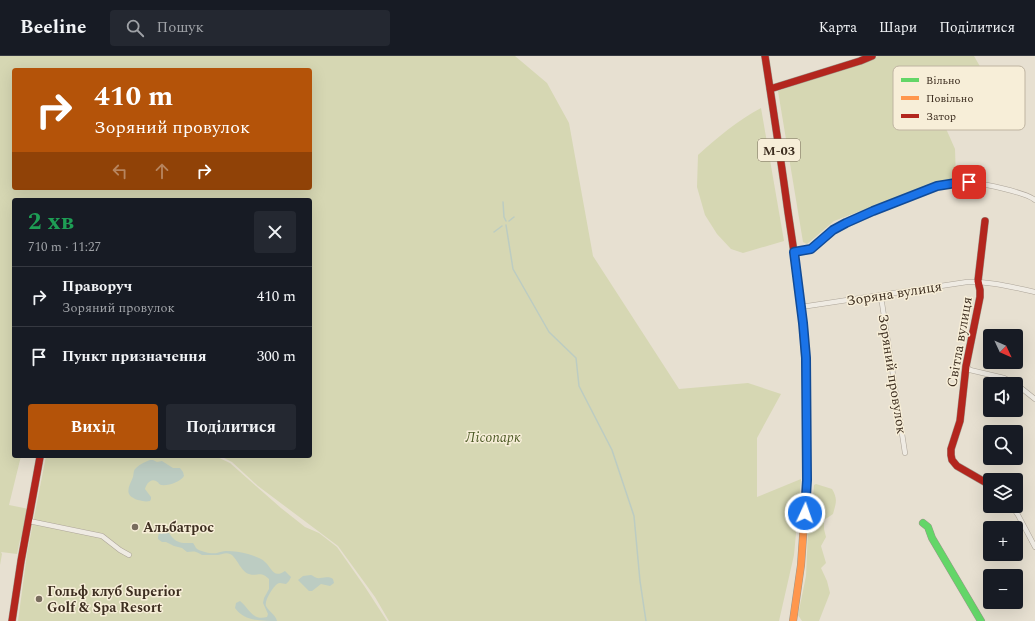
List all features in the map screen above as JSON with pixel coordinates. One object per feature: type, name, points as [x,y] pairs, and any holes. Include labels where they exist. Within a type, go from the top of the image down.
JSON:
[{"type":"main road","name":"М-03","points":[[766,56],[794,252],[806,358],[807,480],[801,565],[793,621]]},
{"type":"main road","points":[[770,89],[872,56]]},
{"type":"main road","name":"Світла вулиця","points":[[983,481],[957,466],[952,460],[951,449],[960,421],[964,378],[980,297],[978,281],[985,221]]},
{"type":"main road","points":[[12,621],[21,561],[40,458]]},
{"type":"main road","points":[[923,523],[928,527],[932,538],[980,621]]},
{"type":"street","points":[[794,252],[811,249],[833,230],[860,216],[937,186],[969,182],[1016,193],[1035,200]]},
{"type":"street","name":"Зоряна вулиця","points":[[801,307],[978,281],[992,282],[1035,292]]},
{"type":"street","name":"Зоряний провулок","points":[[879,295],[882,303],[905,453]]},
{"type":"street","points":[[966,366],[970,370],[1000,377]]},
{"type":"street","points":[[1023,389],[1035,398]]},
{"type":"street","points":[[1017,513],[1035,547]]},
{"type":"street","points":[[29,521],[102,536],[129,555]]},
{"type":"green space","name":"Лісопарк","points":[[0,56],[515,56],[547,83],[569,123],[593,256],[679,389],[748,383],[781,394],[757,438],[757,497],[801,479],[794,555],[779,621],[389,621],[375,597],[338,546],[258,486],[232,462],[224,458],[312,458],[312,198],[12,198],[12,458],[21,458],[9,505],[29,509],[24,536],[20,540],[17,554],[1,552],[0,565]]},
{"type":"green space","points":[[878,56],[974,56],[980,66],[893,66],[893,130],[947,130],[955,149],[956,179],[911,192],[834,221],[807,244],[803,242],[778,91]]},
{"type":"green space","points":[[761,108],[784,241],[743,253],[731,249],[717,234],[705,215],[697,187],[698,155],[728,129]]},
{"type":"green space","points":[[46,458],[219,458],[230,463],[305,527],[319,533],[337,547],[387,621],[18,621],[27,554]]},
{"type":"green space","points":[[816,484],[832,489],[836,498],[833,514],[824,520],[826,537],[821,546],[826,563],[821,568],[827,581],[830,593],[819,621],[802,621],[798,615],[806,576],[808,530],[814,485]]},
{"type":"shaded area","points":[[150,460],[157,462],[162,461],[173,468],[180,468],[184,476],[177,482],[167,485],[161,485],[154,480],[150,481],[145,489],[151,497],[150,501],[138,500],[130,496],[128,490],[135,469],[141,464]]},
{"type":"shaded area","points":[[165,531],[177,541],[182,543],[193,543],[196,548],[203,552],[215,553],[229,551],[245,553],[257,557],[263,561],[275,573],[278,574],[285,571],[291,577],[289,581],[286,584],[277,584],[269,594],[266,601],[267,608],[277,621],[248,618],[243,616],[235,608],[236,603],[240,601],[254,616],[262,618],[267,617],[268,614],[263,603],[269,589],[269,579],[266,576],[261,574],[252,575],[246,573],[232,555],[228,553],[218,555],[202,555],[195,552],[187,552],[182,548],[162,542],[158,539],[159,533]]},
{"type":"shaded area","points":[[311,575],[317,578],[331,578],[333,579],[334,583],[330,586],[321,584],[312,591],[309,591],[298,580],[303,576]]},
{"type":"waterway","points":[[503,202],[504,217],[506,221]]},
{"type":"waterway","points":[[509,221],[514,217]]},
{"type":"waterway","points":[[506,225],[513,269],[549,332],[576,358],[579,386],[612,450],[634,516],[640,581],[646,621]]},
{"type":"waterway","points":[[494,232],[502,226]]},
{"type":"traffic: fast","points":[[923,523],[928,527],[932,538],[981,621]]},
{"type":"traffic: slow","points":[[793,621],[801,565],[807,480],[806,390]]},
{"type":"traffic: jam","points":[[765,56],[798,278],[803,323],[806,390]]},
{"type":"traffic: jam","points":[[770,89],[872,56]]},
{"type":"traffic: jam","points":[[983,481],[957,466],[952,460],[951,449],[960,421],[966,366],[980,297],[978,281],[985,221]]},
{"type":"traffic: jam","points":[[12,621],[21,561],[40,458]]},
{"type":"place","name":"Альбатрос","points":[[135,527]]},
{"type":"place","name":"Гольф клуб Superior Golf & Spa Resort","points":[[39,599]]},
{"type":"route","points":[[805,513],[807,480],[806,358],[794,252],[811,249],[833,230],[860,216],[937,186],[969,182]]}]
